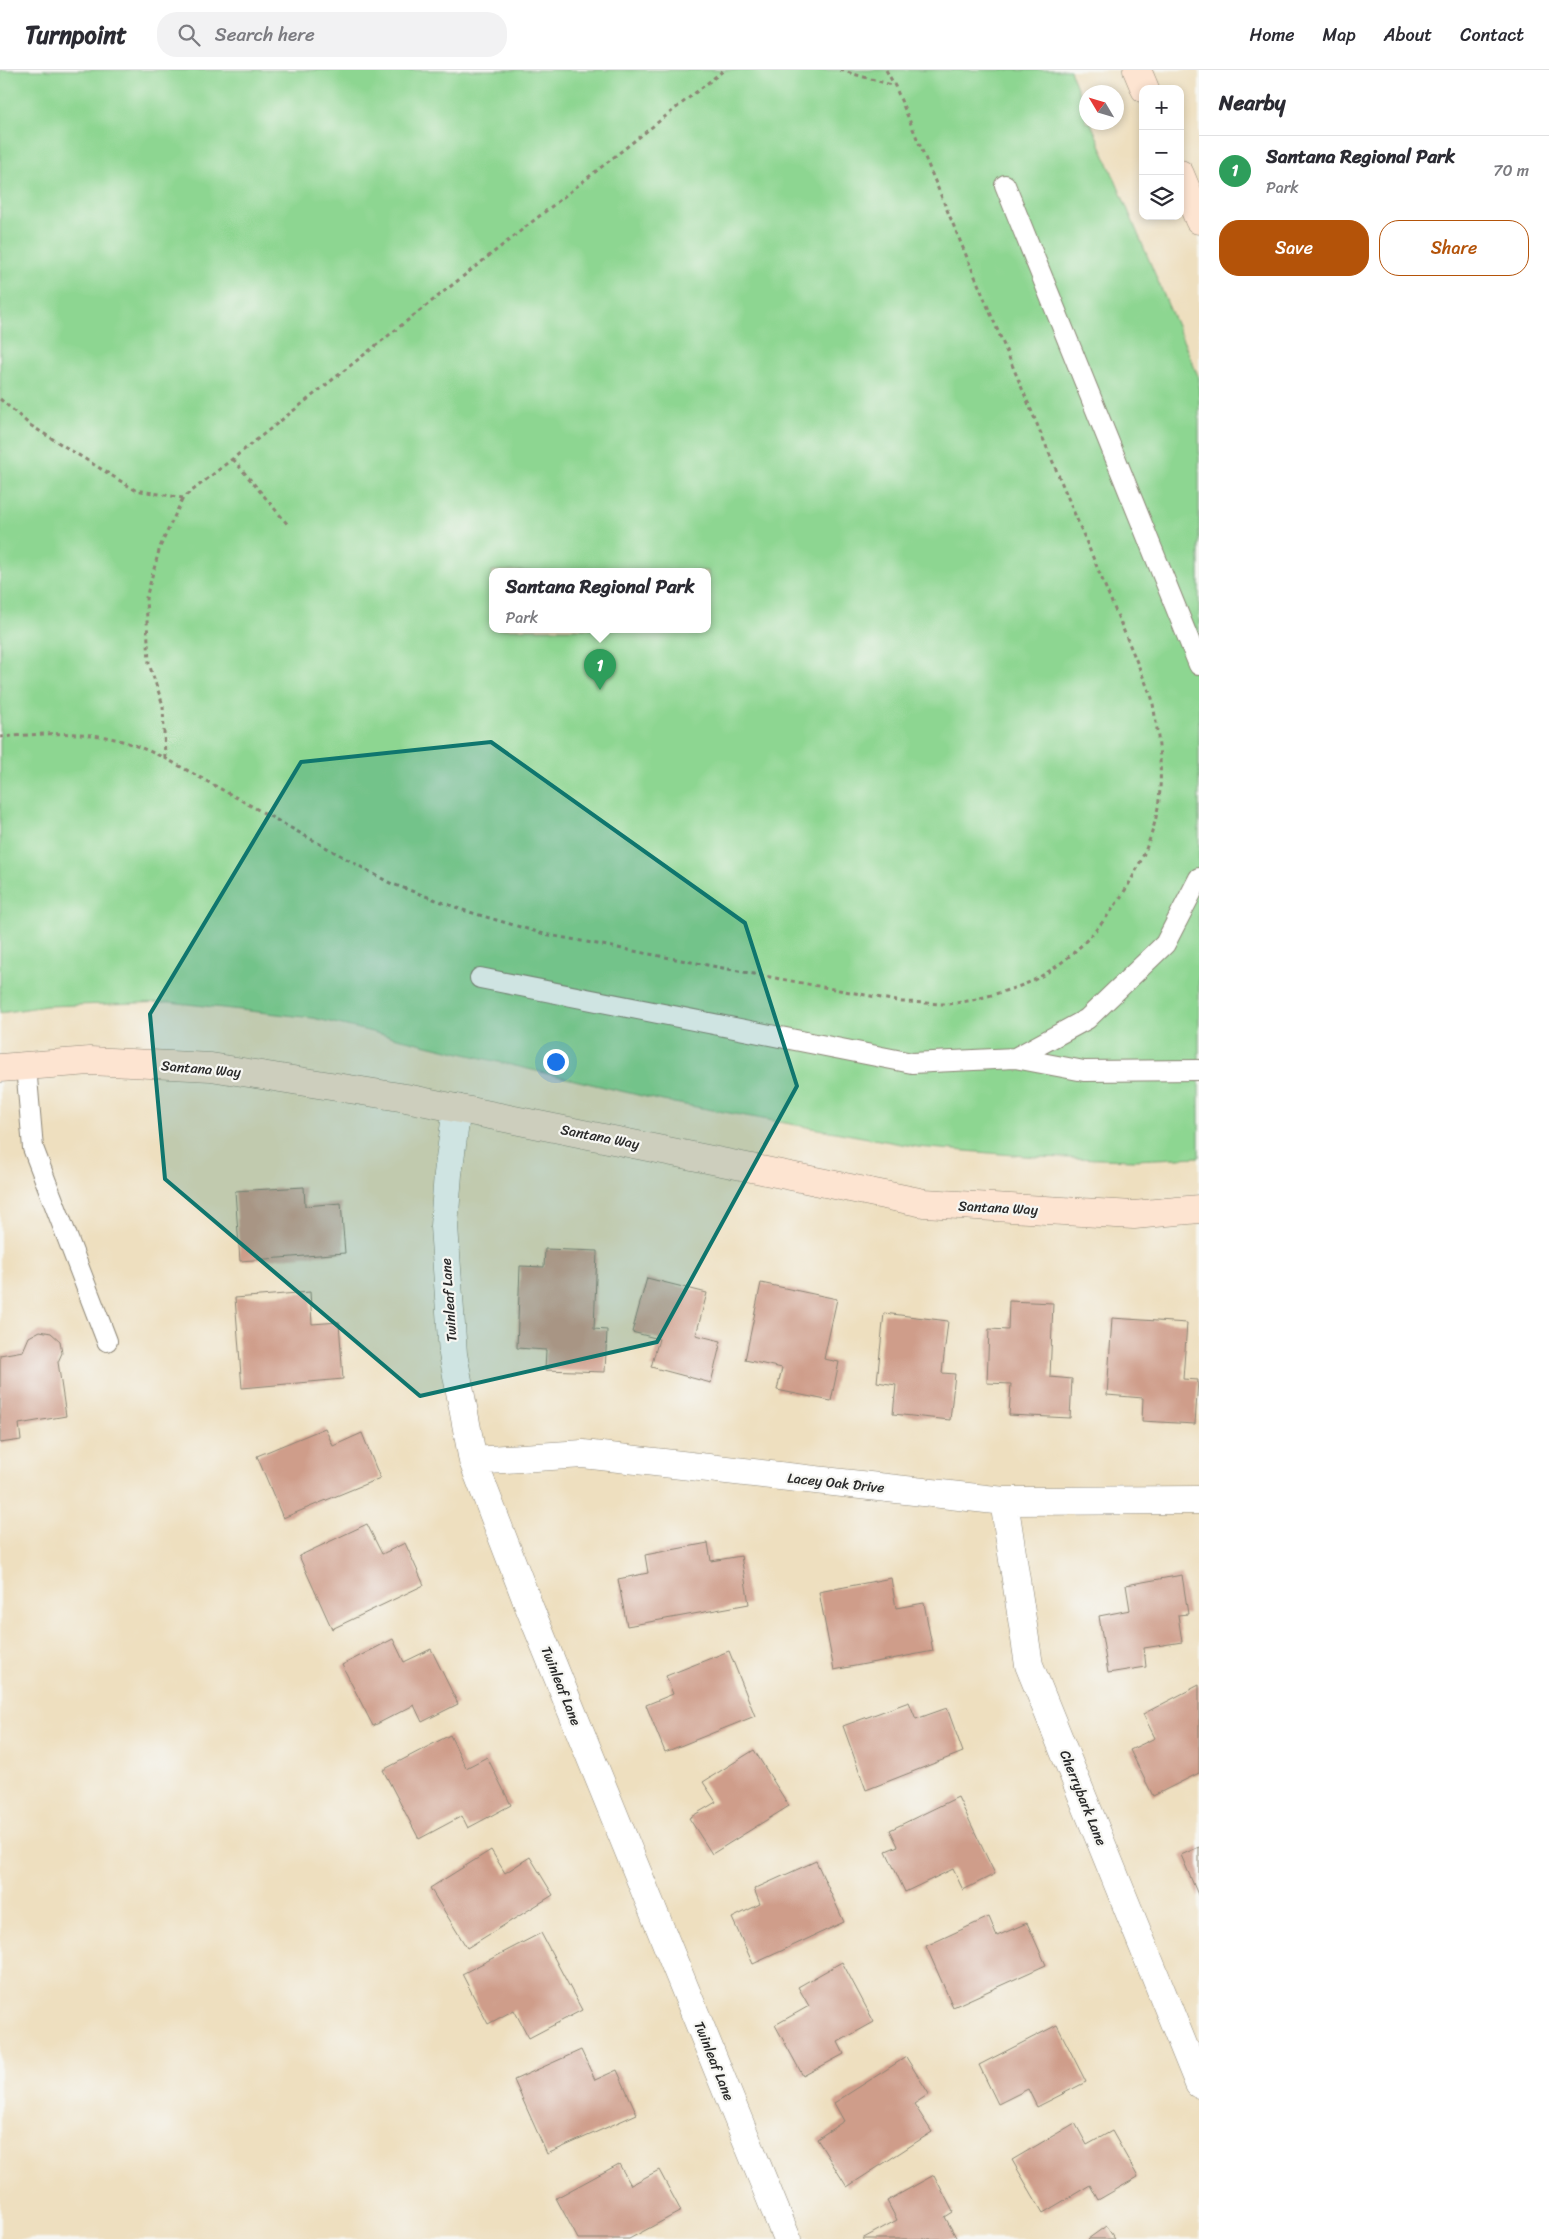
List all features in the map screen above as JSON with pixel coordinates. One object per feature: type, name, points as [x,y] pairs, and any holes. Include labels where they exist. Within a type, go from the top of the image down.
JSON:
[{"type":"street","points":[[1138,70],[1144,85]]},
{"type":"street","points":[[1180,175],[1199,220]]},
{"type":"street","name":"Santana Way","points":[[13,1067],[90,1061],[211,1067],[406,1098],[924,1204],[1134,1216],[1199,1209]]},
{"type":"street","name":"Twinleaf Lane","points":[[457,1108],[448,1174],[444,1226],[452,1354],[473,1461],[530,1609],[787,2239]]},
{"type":"street","name":"Lacey Oak Drive","points":[[473,1461],[583,1454],[1004,1501],[1199,1500]]},
{"type":"street","name":"Cherrybark Lane","points":[[1004,1501],[1029,1665],[1199,2084]]},
{"type":"lane","points":[[1005,185],[1199,665]]},
{"type":"lane","points":[[1015,1058],[1087,1019],[1158,951],[1165,944],[1199,878]]},
{"type":"lane","points":[[480,978],[912,1063],[1015,1058],[1084,1071],[1199,1070]]},
{"type":"lane","points":[[13,1067],[32,1148],[107,1341]]},
{"type":"path","points":[[165,758],[163,705],[150,664],[146,598],[160,547],[183,498],[724,70]]},
{"type":"path","points":[[840,70],[895,86]]},
{"type":"path","points":[[0,737],[46,733],[88,735],[127,742],[165,758],[390,883],[466,911],[544,934],[902,1002],[949,1004],[1016,988],[1053,968],[1085,942],[1124,895],[1146,850],[1159,802],[1161,750],[1152,698],[895,86],[886,70]]},
{"type":"path","points":[[0,399],[30,425],[135,490],[183,498]]},
{"type":"path","points":[[233,458],[289,526]]},
{"type":"highlighted area","points":[[491,742],[745,923],[797,1086],[657,1342],[420,1396],[165,1179],[150,1014],[301,762]]},
{"type":"green space","points":[[0,70],[1070,70],[1079,93],[1079,130],[1094,130],[1199,378],[1199,1157],[1134,1160],[1037,1157],[918,1147],[663,1101],[313,1018],[169,1002],[46,1006],[0,1013]]},
{"type":"building","points":[[304,1187],[305,1206],[341,1203],[345,1253],[240,1261],[235,1191]]},
{"type":"building","points":[[545,1249],[597,1251],[594,1329],[607,1330],[605,1372],[545,1370],[546,1350],[517,1348],[520,1266],[544,1267]]},
{"type":"building","points":[[647,1278],[707,1293],[696,1335],[721,1341],[711,1383],[651,1367],[659,1339],[632,1332]]},
{"type":"building","points":[[761,1283],[837,1299],[824,1359],[839,1362],[831,1401],[777,1390],[782,1368],[745,1360]]},
{"type":"building","points":[[310,1292],[312,1324],[339,1322],[343,1379],[242,1388],[235,1298]]},
{"type":"building","points":[[1009,1301],[1053,1303],[1050,1377],[1072,1379],[1070,1418],[1009,1415],[1011,1384],[987,1383],[989,1329],[1008,1330]]},
{"type":"building","points":[[884,1313],[948,1321],[942,1373],[955,1374],[950,1420],[893,1414],[896,1385],[877,1382]]},
{"type":"building","points":[[1112,1318],[1187,1323],[1183,1379],[1198,1380],[1195,1424],[1142,1421],[1143,1398],[1107,1395]]},
{"type":"building","points":[[40,1331],[51,1333],[60,1341],[62,1353],[58,1362],[66,1416],[19,1424],[21,1440],[0,1443],[0,1355],[23,1351],[29,1337]]},
{"type":"building","points":[[325,1428],[333,1446],[362,1433],[380,1478],[283,1518],[257,1456]]},
{"type":"building","points":[[367,1524],[382,1554],[405,1543],[424,1585],[332,1629],[299,1556]]},
{"type":"building","points":[[708,1543],[711,1561],[741,1556],[749,1604],[627,1626],[618,1579],[648,1573],[645,1555]]},
{"type":"building","points":[[1182,1575],[1188,1614],[1178,1615],[1182,1642],[1144,1648],[1146,1667],[1108,1673],[1099,1616],[1130,1610],[1126,1585]]},
{"type":"building","points":[[891,1578],[896,1608],[924,1603],[933,1651],[834,1670],[819,1592]]},
{"type":"building","points":[[393,1639],[404,1662],[431,1649],[458,1704],[422,1722],[414,1705],[373,1726],[342,1665]]},
{"type":"building","points":[[729,1651],[755,1716],[665,1752],[646,1705],[673,1694],[666,1676]]},
{"type":"building","points":[[1199,1685],[1199,1773],[1153,1796],[1130,1750],[1155,1738],[1143,1714]]},
{"type":"building","points":[[909,1702],[916,1719],[947,1708],[963,1752],[866,1790],[843,1726]]},
{"type":"building","points":[[450,1735],[466,1768],[487,1757],[511,1805],[468,1828],[462,1816],[419,1839],[383,1770]]},
{"type":"building","points":[[754,1750],[789,1806],[712,1854],[689,1818],[716,1802],[703,1782]]},
{"type":"building","points":[[958,1797],[995,1874],[963,1890],[953,1869],[905,1892],[886,1851],[898,1846],[890,1830]]},
{"type":"building","points":[[1199,1847],[1199,1897],[1181,1855]]},
{"type":"building","points":[[491,1850],[505,1873],[530,1857],[553,1895],[467,1948],[430,1888]]},
{"type":"building","points":[[816,1861],[844,1922],[753,1964],[732,1918],[760,1904],[754,1889]]},
{"type":"building","points":[[989,1917],[997,1936],[1027,1923],[1046,1965],[953,2007],[926,1946]]},
{"type":"building","points":[[541,1933],[582,2010],[529,2038],[514,2010],[488,2024],[462,1974]]},
{"type":"building","points":[[842,1962],[874,2022],[838,2042],[844,2054],[803,2076],[775,2025],[809,2006],[798,1987]]},
{"type":"building","points":[[1057,2025],[1086,2082],[1037,2107],[1028,2089],[998,2104],[979,2065]]},
{"type":"building","points":[[581,2050],[595,2080],[617,2070],[637,2114],[547,2154],[514,2080]]},
{"type":"building","points":[[906,2057],[929,2094],[914,2104],[932,2132],[847,2187],[817,2139],[844,2121],[834,2103]]},
{"type":"building","points":[[1075,2123],[1087,2145],[1112,2131],[1138,2177],[1098,2200],[1090,2185],[1043,2213],[1012,2160]]},
{"type":"building","points":[[619,2164],[631,2185],[659,2170],[681,2211],[629,2239],[578,2239],[556,2198]]},
{"type":"building","points":[[934,2175],[953,2212],[945,2217],[957,2239],[862,2239],[897,2220],[887,2201]]},
{"type":"building","points":[[1106,2226],[1115,2239],[1088,2239]]},
{"type":"place","name":"Santana Regional Park","points":[[600,690]]}]
